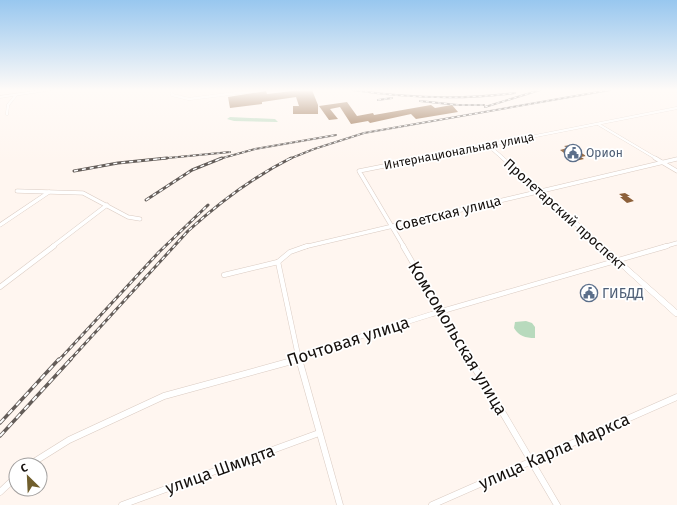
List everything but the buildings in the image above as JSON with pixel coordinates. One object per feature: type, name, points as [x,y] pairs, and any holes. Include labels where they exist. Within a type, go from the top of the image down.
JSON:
[{"type":"street","name":"Интернациональная улица","points":[[359,171],[650,114]]},
{"type":"street","points":[[598,124],[677,171]]},
{"type":"street","name":"Пролетарский проспект","points":[[488,146],[540,190],[677,314]]},
{"type":"street","name":"Советская улица","points":[[224,274],[278,262],[290,252],[307,246],[677,159]]},
{"type":"street","name":"Комсомольская улица","points":[[359,171],[478,375],[494,398],[557,505]]},
{"type":"street","points":[[17,191],[83,193],[128,217],[140,219]]},
{"type":"street","points":[[0,225],[50,191]]},
{"type":"street","points":[[0,287],[107,205]]},
{"type":"street","name":"Почтовая улица","points":[[42,457],[70,440],[164,396],[299,359],[362,336],[441,311],[677,243]]},
{"type":"street","points":[[278,262],[299,359],[340,505]]},
{"type":"street","name":"улица Карла Маркса","points":[[432,505],[677,397]]},
{"type":"street","name":"улица Шмидта","points":[[122,505],[319,433]]},
{"type":"street","points":[[0,492],[8,484]]},
{"type":"green space","points":[[230,117],[275,119],[278,122],[234,121],[227,119]]},
{"type":"green space","points":[[526,321],[532,323],[535,327],[535,338],[523,336],[514,328],[515,322]]},
{"type":"railway","points":[[289,159],[314,149],[364,133],[475,114]]},
{"type":"railway","points":[[221,159],[255,149],[336,135]]},
{"type":"railway","points":[[160,159],[230,152]]},
{"type":"railway","points":[[160,159],[167,158]]},
{"type":"railway","points":[[74,171],[118,163],[160,159]]},
{"type":"railway","points":[[146,200],[192,170],[221,159]]},
{"type":"railway","points":[[70,360],[188,231],[237,191],[263,173],[289,159]]},
{"type":"railway","points":[[59,360],[159,252],[208,205]]},
{"type":"railway","points":[[0,423],[59,359]]},
{"type":"railway","points":[[0,436],[71,359]]},
{"type":"place","name":"Орион","points":[[573,153]]},
{"type":"place","name":"ГИБДД","points":[[589,293]]}]
